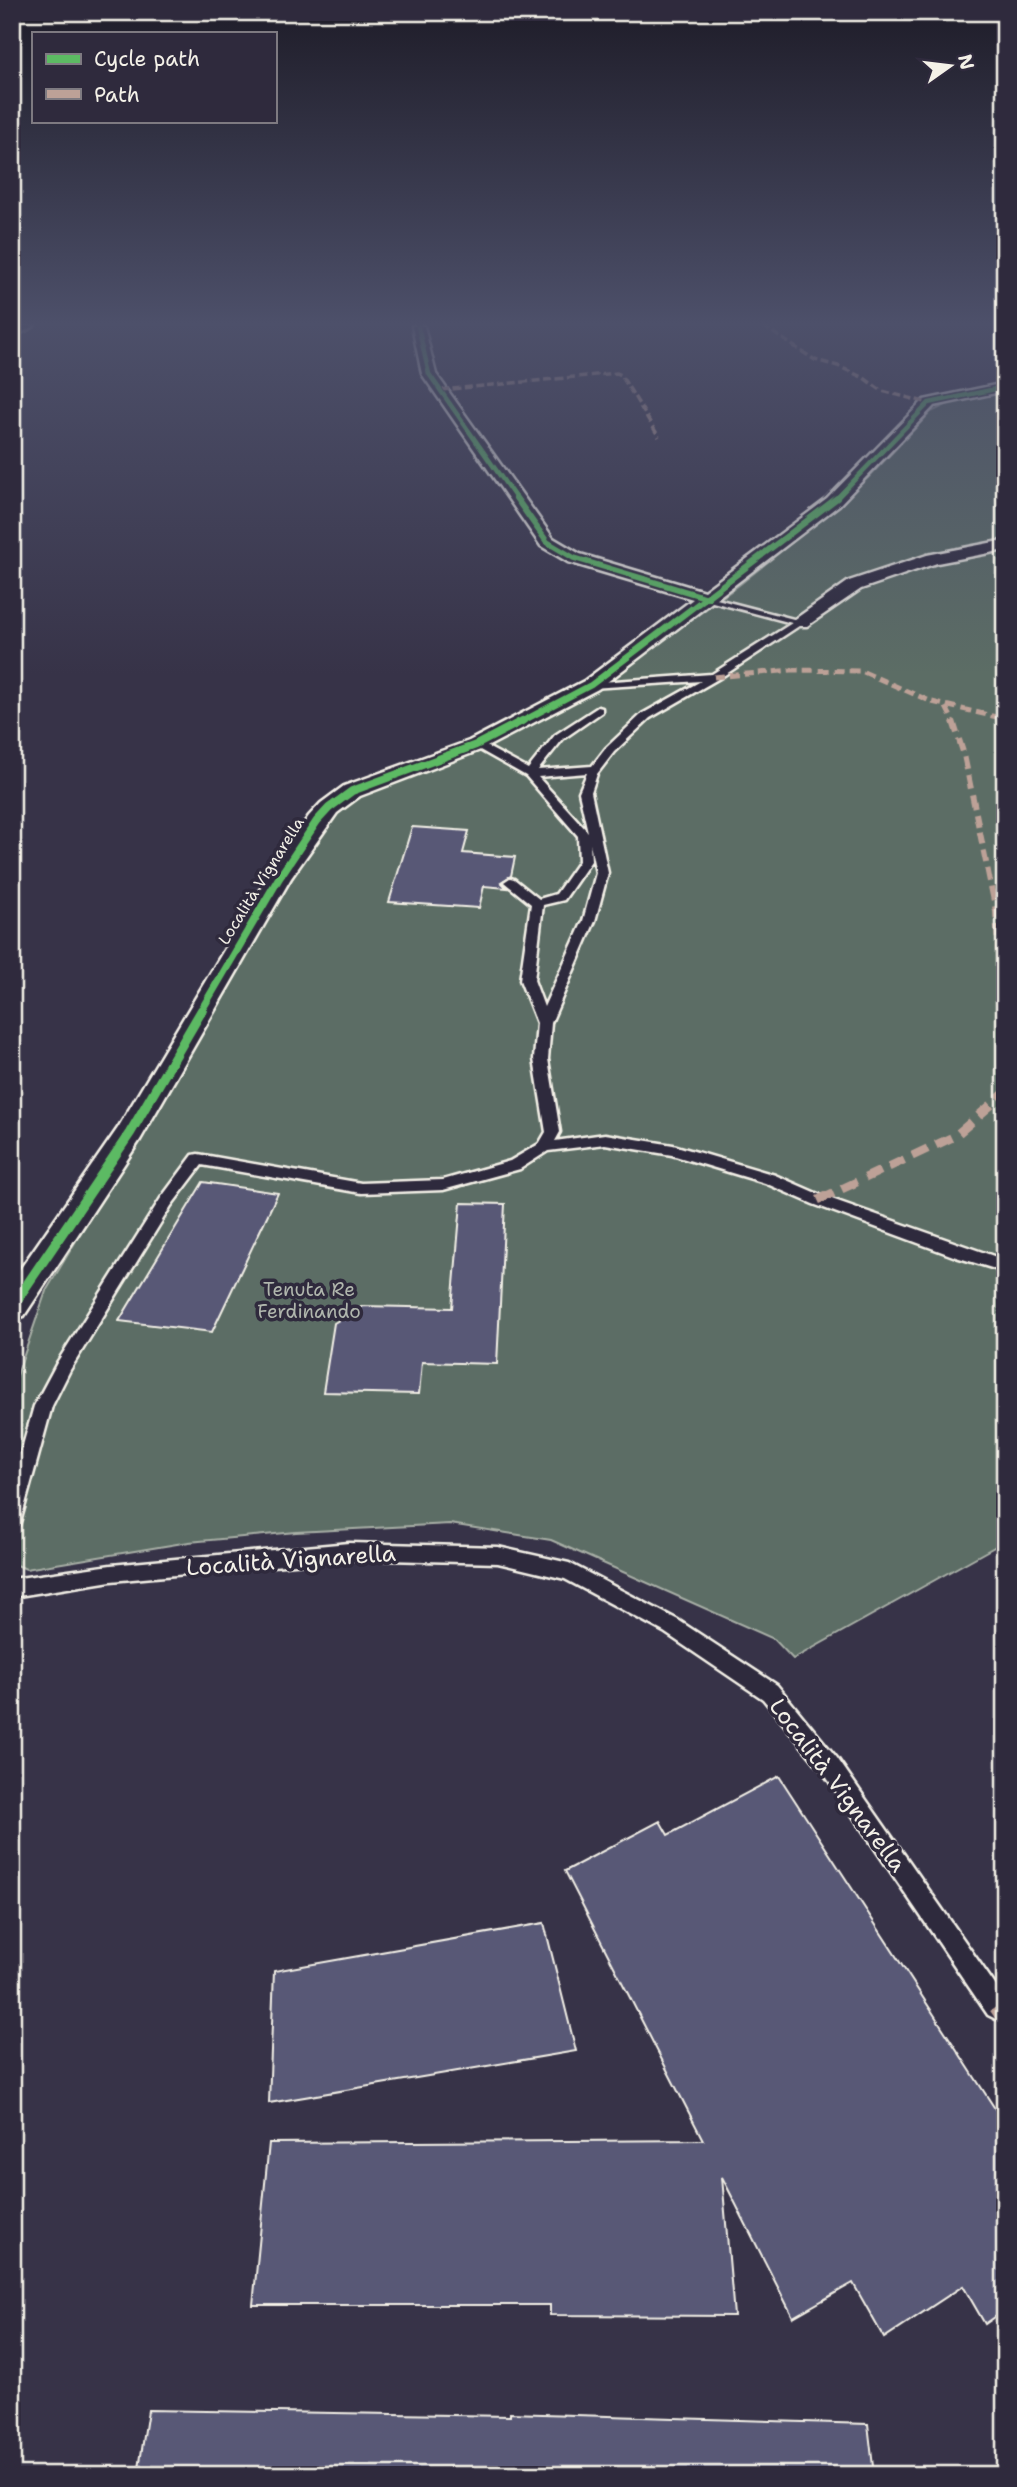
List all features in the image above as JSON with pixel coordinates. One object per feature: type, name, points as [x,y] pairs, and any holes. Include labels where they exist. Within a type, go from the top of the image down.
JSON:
[{"type":"street","points":[[477,442],[547,541],[574,558],[708,597]]},
{"type":"street","name":"Località Vignarella","points":[[12,1307],[130,1133],[279,878],[317,821],[329,808],[352,791],[476,745],[591,685],[833,502],[891,442]]},
{"type":"street","points":[[800,622],[855,586],[933,559],[1005,545]]},
{"type":"lane","points":[[708,597],[800,622]]},
{"type":"lane","points":[[544,1147],[553,1132],[541,1059],[544,1023],[589,921],[602,873],[585,792],[596,769],[610,750],[646,716],[715,677],[800,622]]},
{"type":"lane","points":[[591,685],[715,677]]},
{"type":"lane","points":[[530,774],[540,756],[566,728],[598,710]]},
{"type":"lane","points":[[476,745],[530,774],[584,835],[585,861],[560,897],[537,903]]},
{"type":"lane","points":[[530,774],[596,769]]},
{"type":"lane","points":[[510,882],[537,903]]},
{"type":"lane","points":[[537,903],[527,980],[544,1023]]},
{"type":"lane","points":[[12,1520],[43,1406],[166,1202],[198,1159],[361,1188],[443,1185],[515,1165],[544,1147],[605,1139],[673,1150],[770,1179],[818,1200],[1005,1266]]},
{"type":"lane","name":"Località Vignarella","points":[[12,1588],[111,1573],[349,1551],[498,1555],[569,1571],[671,1626],[770,1692],[830,1765],[996,2007],[1005,2006]]},
{"type":"green space","points":[[902,442],[1005,442],[1005,1541],[793,1659],[774,1639],[551,1540],[450,1524],[296,1532],[189,1542],[26,1569],[12,1563],[12,1390],[46,1291],[328,819],[355,796],[598,688],[739,585],[868,478]]},
{"type":"building","points":[[412,827],[469,831],[463,853],[515,857],[511,876],[501,882],[507,888],[484,886],[479,908],[389,902]]},
{"type":"building","name":"Tenuta Re Ferdinando","points":[[203,1182],[278,1193],[212,1332],[119,1321]]},
{"type":"building","name":"Tenuta Re Ferdinando","points":[[461,1203],[505,1204],[497,1364],[422,1362],[419,1394],[323,1392],[334,1323],[363,1306],[452,1308]]},
{"type":"building","points":[[779,1776],[1005,2124],[1005,2310],[985,2324],[963,2286],[884,2338],[853,2283],[793,2317],[722,2177],[734,2316],[550,2315],[550,2305],[253,2305],[269,2143],[703,2140],[565,1871],[660,1821],[668,1835]]},
{"type":"building","points":[[544,1923],[576,2051],[269,2103],[274,1971]]},
{"type":"building","points":[[148,2410],[510,2416],[510,2413],[868,2424],[874,2475],[138,2475]]},
{"type":"marked path","points":[[714,677],[792,670],[861,671],[932,702],[1005,719]]},
{"type":"marked path","points":[[946,707],[956,726],[964,755],[996,911],[1005,1069]]},
{"type":"marked path","points":[[818,1200],[955,1136],[1005,1093]]},
{"type":"marked path","points":[[996,2007],[1005,2020]]},
{"type":"cycle path","points":[[477,442],[547,542],[574,558],[708,598]]},
{"type":"cycle path","points":[[12,1307],[130,1133],[279,878],[317,821],[329,808],[352,791],[476,745],[591,685],[833,502],[891,442]]}]
